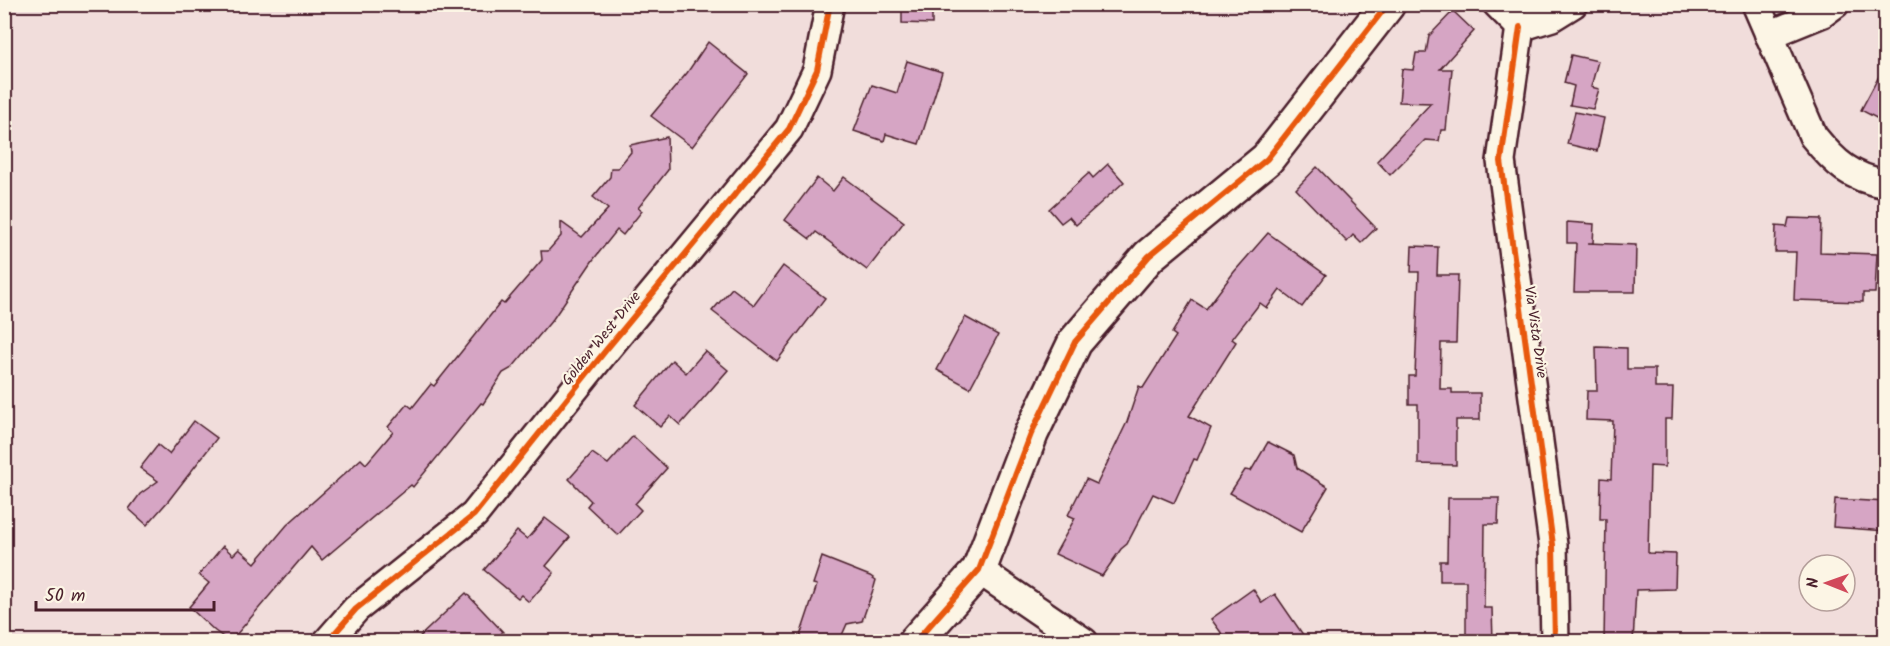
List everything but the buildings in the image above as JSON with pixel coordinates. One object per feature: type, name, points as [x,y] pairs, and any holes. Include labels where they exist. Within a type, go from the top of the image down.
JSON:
[{"type":"street","name":"Golden West Drive","points":[[327,642],[356,609],[474,515],[606,350],[789,129],[817,70],[830,4]]},
{"type":"street","points":[[915,642],[979,570],[1031,434],[1075,342],[1149,256],[1267,159],[1388,4]]},
{"type":"street","points":[[1497,4],[1520,27],[1552,17],[1574,4]]},
{"type":"street","points":[[1756,4],[1813,136],[1826,152],[1846,170],[1866,180],[1886,184]]},
{"type":"street","points":[[1769,35],[1823,13],[1835,4]]},
{"type":"street","name":"Via Vista Drive","points":[[1520,27],[1501,161],[1553,545],[1555,642]]},
{"type":"street","points":[[979,570],[1084,642]]},
{"type":"cycle path","points":[[327,642],[356,609],[474,515],[606,350],[789,129],[817,70],[830,4]]},
{"type":"cycle path","points":[[915,642],[979,570],[1031,434],[1075,342],[1149,256],[1267,159],[1388,4]]},
{"type":"cycle path","points":[[1520,27],[1501,161],[1553,545],[1555,642]]}]
